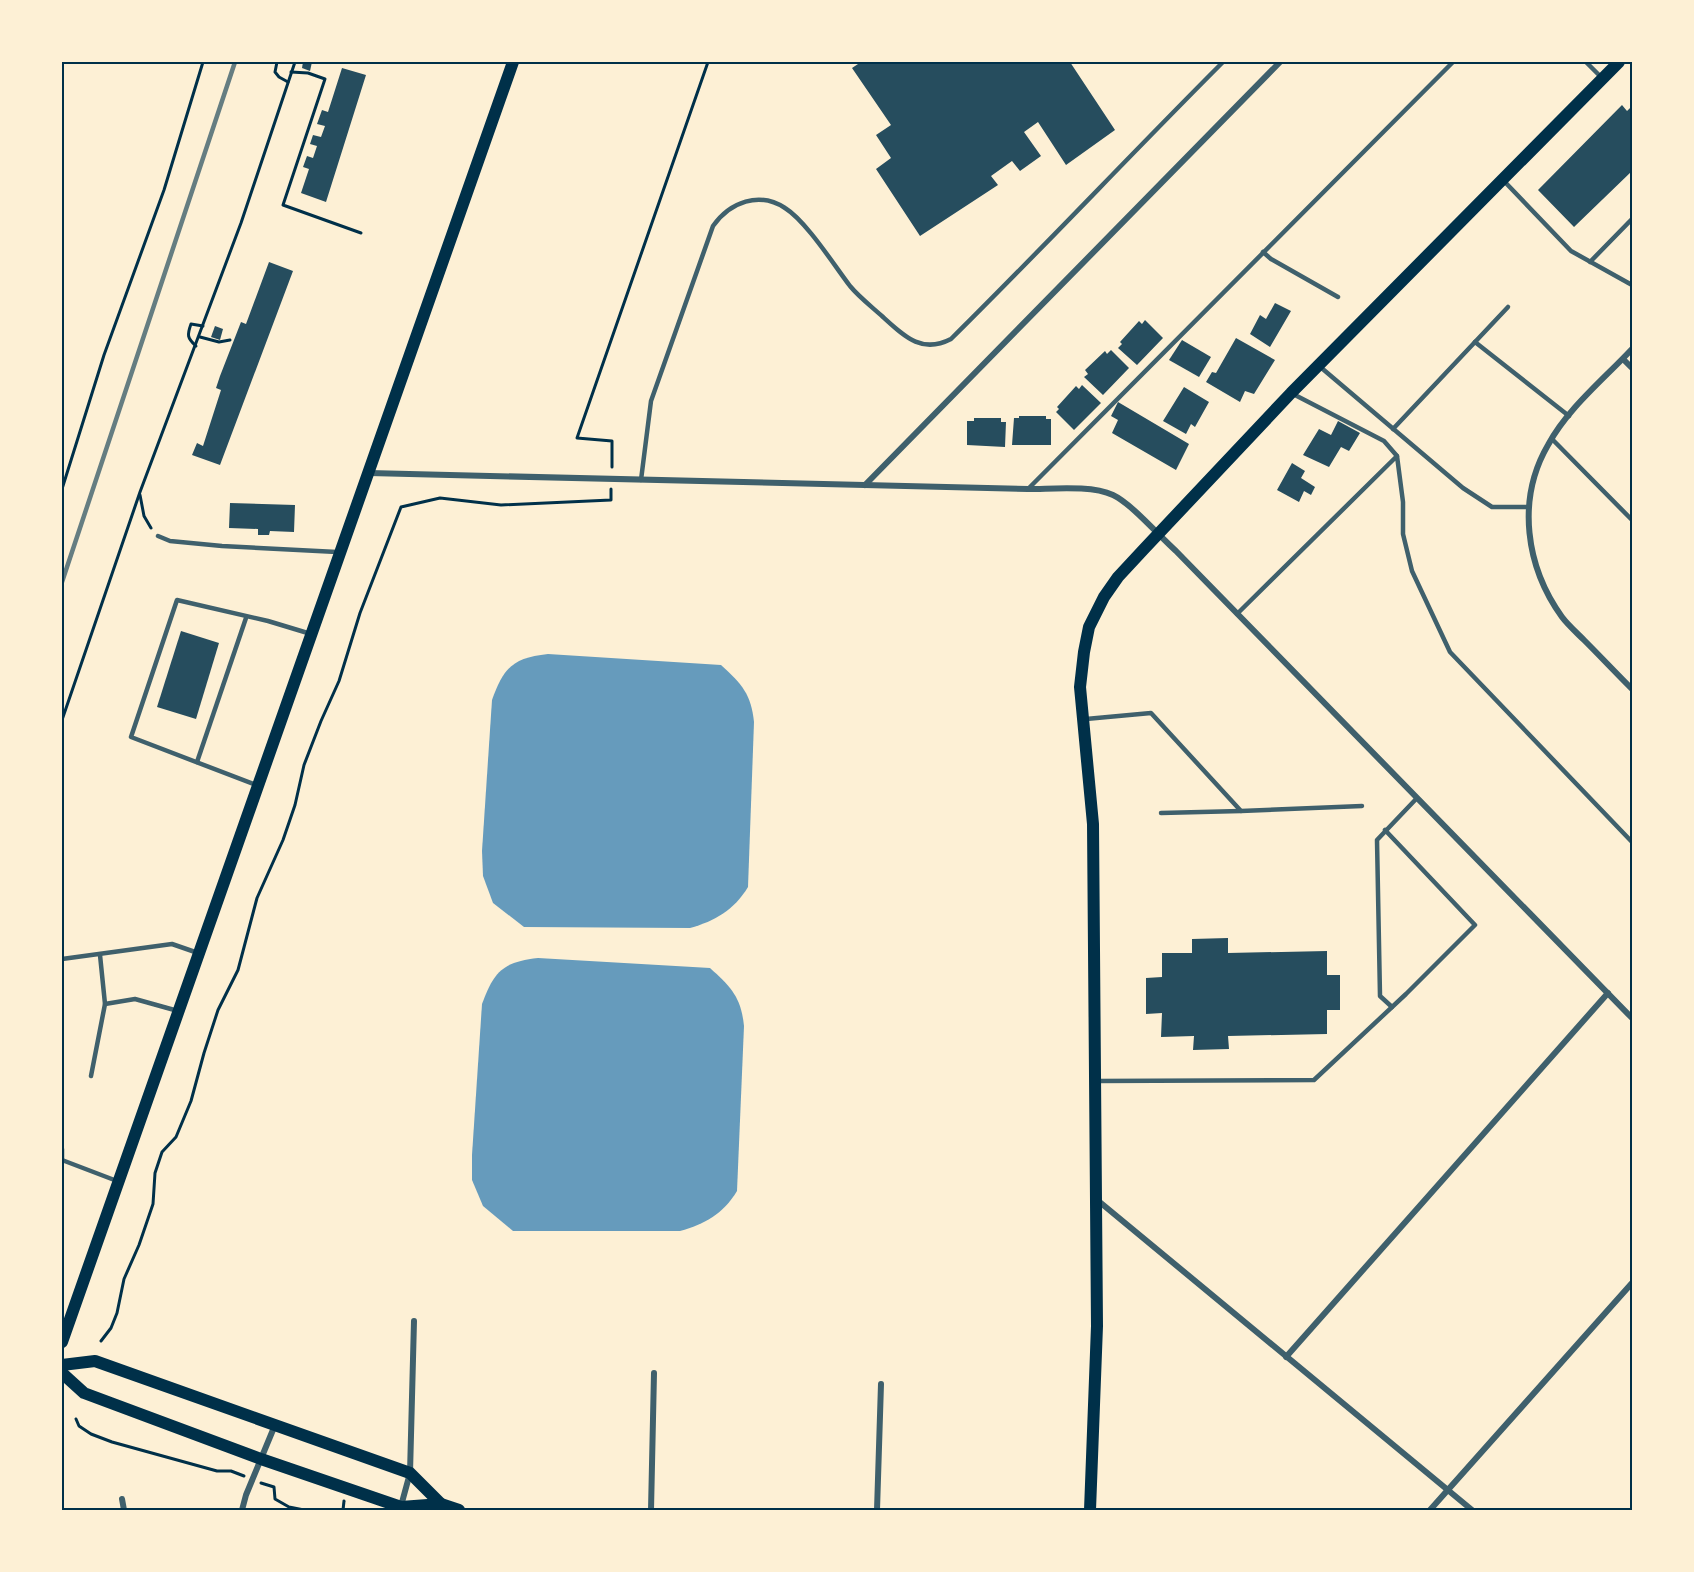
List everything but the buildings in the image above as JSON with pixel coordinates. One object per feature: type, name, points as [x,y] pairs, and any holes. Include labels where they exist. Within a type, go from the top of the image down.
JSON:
[{"type":"main road","points":[[62,1342],[513,62]]},
{"type":"main road","points":[[1090,1510],[1097,1326],[1093,824],[1080,687],[1089,627],[1104,597],[1118,577],[1318,365],[1619,62]]},
{"type":"main road","points":[[62,1365],[95,1361],[410,1473],[441,1504]]},
{"type":"main road","points":[[62,1373],[84,1393],[261,1459],[401,1507],[441,1504],[459,1510]]},
{"type":"street","points":[[865,485],[1280,62]]},
{"type":"street","points":[[1632,349],[1569,416],[1547,445],[1532,483],[1527,515],[1534,560],[1544,587],[1563,618],[1632,689]]},
{"type":"street","points":[[1623,359],[1632,368]]},
{"type":"street","points":[[369,473],[1098,491],[1113,496],[1136,513],[1237,614],[1632,1018]]},
{"type":"street","points":[[1286,1357],[1608,993]]},
{"type":"street","points":[[1095,1198],[1472,1510]]},
{"type":"street","points":[[1430,1510],[1632,1283]]},
{"type":"street","points":[[401,1507],[410,1473],[414,1321]]},
{"type":"street","points":[[651,1510],[654,1372]]},
{"type":"street","points":[[877,1510],[881,1384]]},
{"type":"street","points":[[242,1510],[274,1425]]},
{"type":"street","points":[[122,1499],[124,1510]]},
{"type":"lane","points":[[641,480],[651,401],[713,226],[722,214],[733,206],[745,202],[766,201],[787,208],[853,290],[892,326],[910,340],[921,344],[933,346],[942,344],[951,339],[999,291],[1223,62]]},
{"type":"lane","points":[[1028,489],[1452,62]]},
{"type":"lane","points":[[1586,62],[1602,78]]},
{"type":"lane","points":[[1503,180],[1571,250],[1632,284]]},
{"type":"lane","points":[[1590,262],[1632,219]]},
{"type":"lane","points":[[1263,252],[1271,260],[1338,297]]},
{"type":"lane","points":[[1393,429],[1508,308]]},
{"type":"lane","points":[[1475,342],[1569,416]]},
{"type":"lane","points":[[1318,365],[1463,488],[1492,507],[1529,507]]},
{"type":"lane","points":[[1291,393],[1384,441],[1397,456],[1403,502],[1403,534],[1412,571],[1450,652],[1632,842]]},
{"type":"lane","points":[[1552,439],[1632,520]]},
{"type":"lane","points":[[1237,614],[1397,456]]},
{"type":"lane","points":[[158,536],[171,541],[222,546],[340,552]]},
{"type":"lane","points":[[257,786],[131,737],[173,610],[177,600],[246,618],[268,621],[311,634]]},
{"type":"lane","points":[[197,762],[246,618]]},
{"type":"lane","points":[[1083,720],[1152,713],[1241,812]]},
{"type":"lane","points":[[1392,1007],[1380,996],[1377,840],[1417,798]]},
{"type":"lane","points":[[1161,813],[1362,806]]},
{"type":"lane","points":[[1095,1081],[1314,1080],[1475,925],[1385,830]]},
{"type":"lane","points":[[62,959],[172,944],[198,953]]},
{"type":"lane","points":[[91,1076],[105,1004],[100,955]]},
{"type":"lane","points":[[105,1004],[135,999],[178,1011]]},
{"type":"lane","points":[[62,1149],[62,1160],[117,1181]]},
{"type":"path","points":[[62,489],[104,355],[164,190],[203,62]]},
{"type":"path","points":[[277,62],[275,72],[288,82]]},
{"type":"path","points":[[62,720],[140,492],[204,326],[295,62]]},
{"type":"path","points":[[101,1341],[111,1328],[124,1279],[153,1204],[155,1173],[162,1152],[176,1137],[191,1101],[218,1010],[238,970],[257,898],[283,840],[295,805],[304,765],[339,681],[356,624],[401,507],[440,498],[501,505],[611,500],[612,441],[577,438],[708,62]]},
{"type":"path","points":[[291,72],[325,79],[283,205],[361,233]]},
{"type":"path","points":[[196,346],[188,339],[187,334],[191,324],[204,326]]},
{"type":"path","points":[[200,337],[219,342],[230,340]]},
{"type":"path","points":[[140,492],[144,516],[158,536]]},
{"type":"path","points":[[76,1419],[79,1426],[91,1434],[112,1442],[217,1471],[231,1471],[274,1487],[275,1499],[289,1507],[304,1510]]},
{"type":"water","points":[[548,654],[721,665],[744,690],[751,704],[754,722],[748,887],[737,902],[723,914],[690,928],[524,927],[493,903],[483,876],[482,851],[492,700],[501,679],[511,666],[526,658]]},
{"type":"water","points":[[538,958],[710,968],[734,993],[743,1016],[744,1026],[737,1191],[726,1206],[713,1217],[680,1231],[513,1231],[483,1206],[472,1180],[482,1004],[491,983],[501,970],[516,962]]},
{"type":"railway","points":[[62,582],[235,62]]}]
